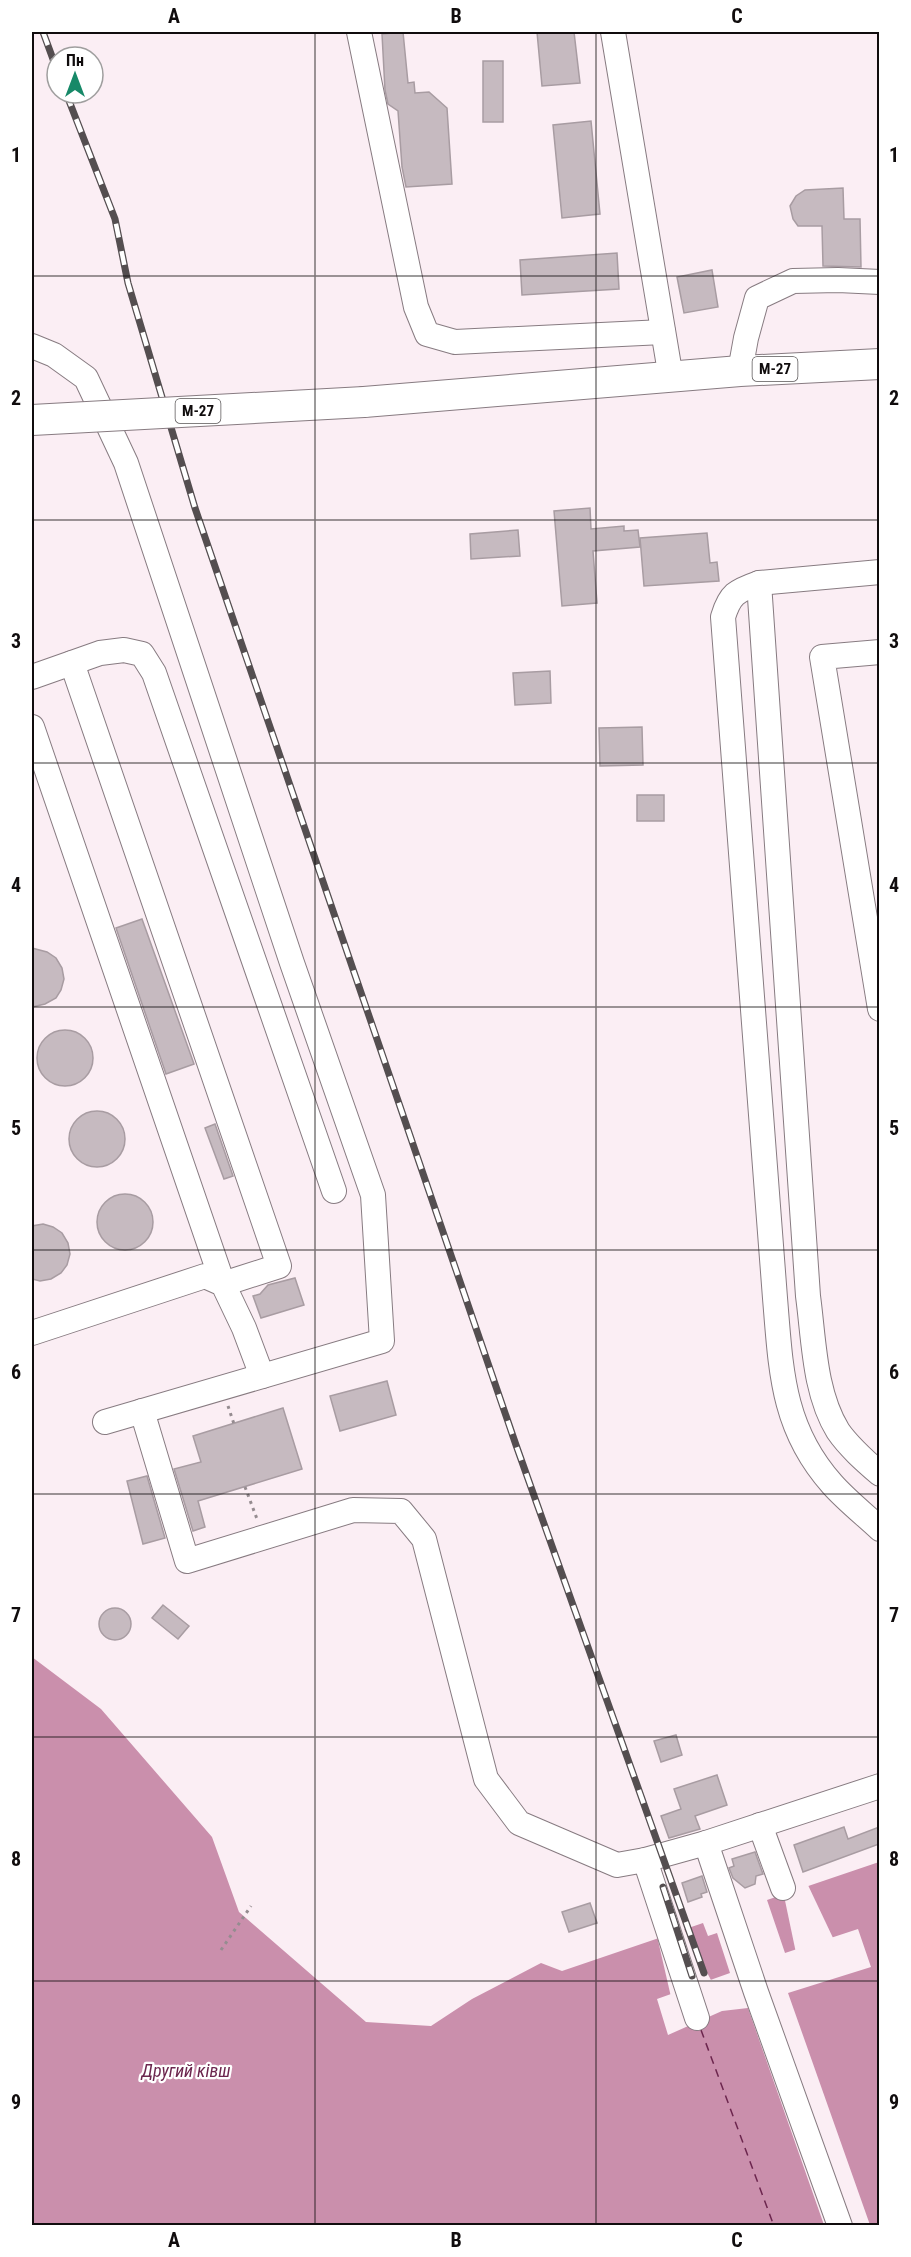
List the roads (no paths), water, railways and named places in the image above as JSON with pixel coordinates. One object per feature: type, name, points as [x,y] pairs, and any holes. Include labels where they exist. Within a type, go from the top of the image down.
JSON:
[{"type":"main road","name":"М-27","points":[[32,420],[364,402],[740,371],[879,364]]},
{"type":"street","points":[[359,32],[416,307],[427,334],[454,342],[663,332]]},
{"type":"street","points":[[613,32],[670,378]]},
{"type":"street","points":[[740,371],[757,298],[793,281],[879,282]]},
{"type":"street","points":[[32,346],[54,355],[86,378],[126,463],[292,963],[373,1195],[382,1341],[105,1422]]},
{"type":"street","points":[[879,572],[759,583],[740,589],[728,600],[723,617],[779,1352],[787,1402],[797,1433],[815,1463],[833,1485],[879,1529]]},
{"type":"street","points":[[759,583],[808,1296],[821,1389],[828,1412],[839,1432],[855,1452],[879,1474]]},
{"type":"street","points":[[32,677],[100,653],[124,650],[142,654],[154,673],[334,1191]]},
{"type":"street","points":[[879,652],[822,657],[879,1009]]},
{"type":"street","points":[[32,1333],[205,1276],[223,1284],[279,1266],[72,663]]},
{"type":"street","points":[[32,727],[223,1284],[244,1328],[262,1376]]},
{"type":"street","points":[[142,1411],[187,1561],[353,1510],[401,1511],[424,1539],[486,1779],[519,1824],[616,1865],[645,1860],[706,1843],[879,1786]]},
{"type":"street","points":[[760,1825],[783,1888]]},
{"type":"street","points":[[706,1843],[756,1992],[840,2226]]},
{"type":"street","points":[[645,1860],[697,2018]]},
{"type":"water","name":"Другий ківш","points":[[32,1657],[101,1709],[212,1837],[239,1912],[366,2022],[431,2026],[472,1999],[541,1963],[562,1971],[703,1923],[708,1936],[717,1933],[730,1973],[657,1999],[668,2035],[722,2011],[748,2008],[824,2225],[32,2225]]},
{"type":"water","points":[[879,1862],[879,2225],[870,2225],[788,1993],[871,1967],[858,1929],[785,1953],[767,1900]]},
{"type":"railway","points":[[43,32],[48,45]]},
{"type":"railway","points":[[71,105],[115,219],[128,283],[195,508],[516,1445],[704,1973]]},
{"type":"railway","points":[[663,1887],[692,1976]]}]
